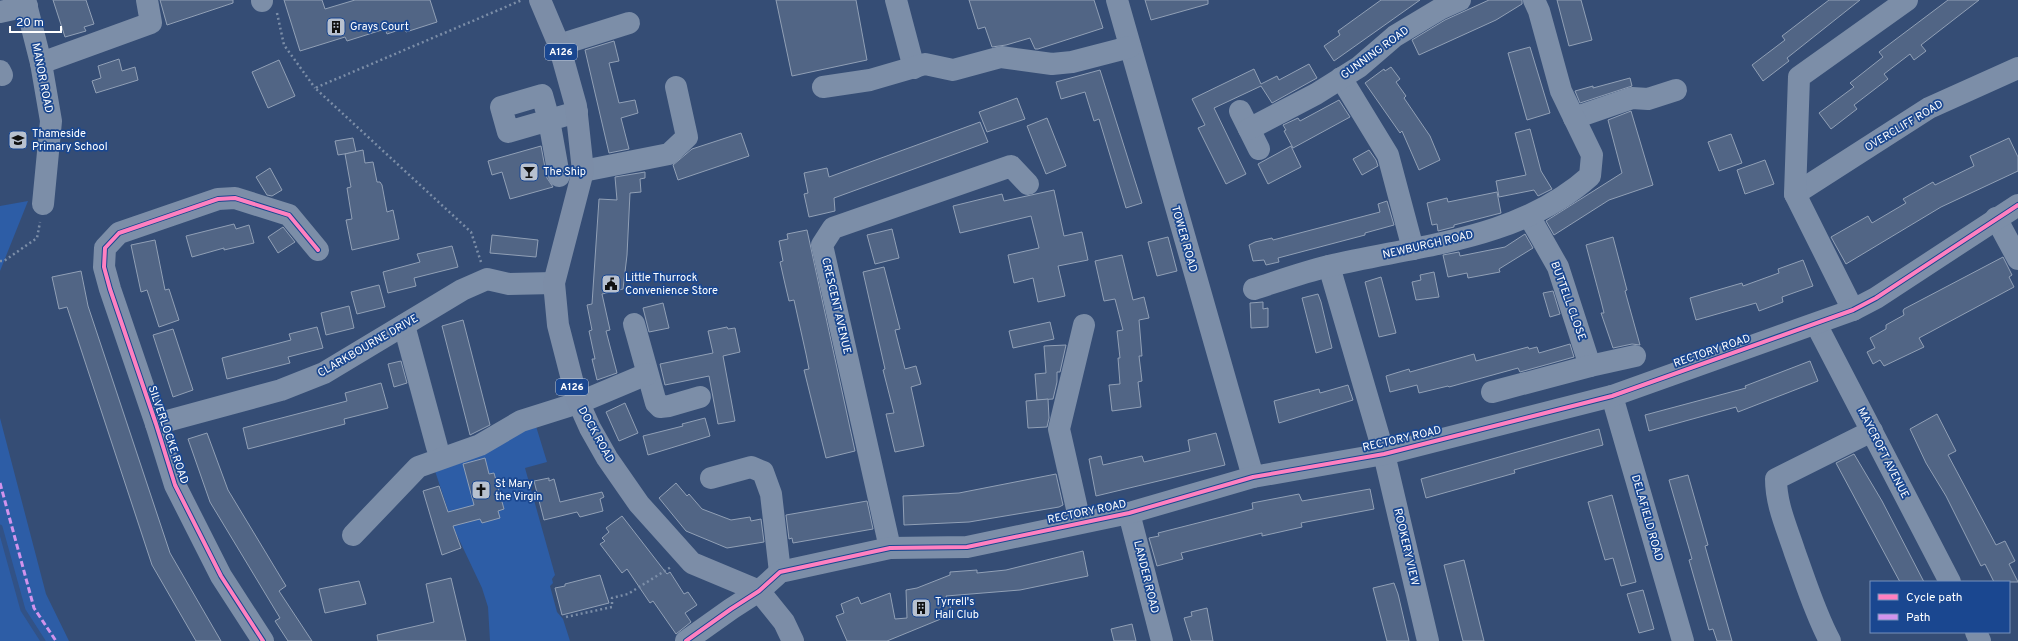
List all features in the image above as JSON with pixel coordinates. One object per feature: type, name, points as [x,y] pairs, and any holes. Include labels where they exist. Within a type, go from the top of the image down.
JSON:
[{"type":"main road","name":"A126","points":[[540,0],[559,45],[576,109]]},
{"type":"main road","name":"DOCK ROAD","points":[[576,109],[583,171],[554,283],[558,325],[572,385],[578,403],[607,458],[639,504],[692,563],[759,592],[784,622],[793,641]]},
{"type":"street","points":[[41,63],[151,22],[147,0]]},
{"type":"street","points":[[896,0],[914,68]]},
{"type":"street","name":"TOWER ROAD","points":[[1116,0],[1253,478]]},
{"type":"street","name":"GUNNING ROAD","points":[[1259,149],[1244,120],[1341,78],[1359,67],[1395,36],[1440,9],[1460,0]]},
{"type":"street","name":"NEWBURGH ROAD","points":[[1254,289],[1329,266],[1461,239],[1529,216],[1576,189],[1590,176],[1592,155],[1560,91],[1539,11],[1534,0]]},
{"type":"street","points":[[1853,310],[1795,194],[1799,77],[1907,0]]},
{"type":"street","points":[[0,12],[26,3]]},
{"type":"street","name":"MANOR ROAD","points":[[26,3],[41,63],[51,121],[44,204]]},
{"type":"street","points":[[559,45],[629,23]]},
{"type":"street","points":[[824,87],[870,80],[925,64],[953,70],[1001,57],[1052,64],[1072,62],[1130,47]]},
{"type":"street","name":"OVERCLIFF ROAD","points":[[1795,194],[1929,108],[2018,68]]},
{"type":"street","points":[[1341,78],[1388,155],[1414,249]]},
{"type":"street","points":[[583,171],[669,154],[688,137],[676,87]]},
{"type":"street","points":[[1574,118],[1632,98],[1648,99],[1676,90]]},
{"type":"street","points":[[559,176],[550,120],[576,109]]},
{"type":"street","name":"CRESCENT AVENUE","points":[[890,548],[822,245],[833,228],[1011,166],[1028,184]]},
{"type":"street","name":"SILVERLOCKE ROAD","points":[[263,641],[221,576],[175,485],[110,289],[104,267],[105,248],[119,233],[218,199],[235,198],[289,215],[318,250]]},
{"type":"street","name":"RECTORY ROAD","points":[[780,572],[890,548],[967,547],[1080,522],[1129,513],[1253,478],[1384,454],[1612,396],[1853,310],[1876,298],[2018,205]]},
{"type":"street","name":"BUTTELL CLOSE","points":[[1529,216],[1558,267],[1590,366]]},
{"type":"street","points":[[1996,218],[2018,259]]},
{"type":"street","points":[[1329,266],[1384,454]]},
{"type":"street","points":[[487,279],[508,284],[554,283]]},
{"type":"street","name":"CLARKBOURNE DRIVE","points":[[156,424],[289,388],[324,373],[462,290],[487,279]]},
{"type":"street","points":[[634,324],[656,403],[660,407],[669,406],[700,397]]},
{"type":"street","name":"MAYCROFT AVENUE","points":[[1816,324],[1949,581]]},
{"type":"street","points":[[1080,522],[1059,429],[1084,325]]},
{"type":"street","points":[[404,326],[437,447]]},
{"type":"street","points":[[1492,392],[1590,366],[1635,356]]},
{"type":"street","points":[[353,536],[418,467],[480,445],[521,421],[578,403],[647,374]]},
{"type":"street","name":"DELAFIELD ROAD","points":[[1612,396],[1683,641]]},
{"type":"street","points":[[1830,641],[1817,616],[1776,496],[1776,479],[1872,431]]},
{"type":"street","name":"ROOKERY VIEW","points":[[1384,454],[1428,641]]},
{"type":"street","points":[[686,641],[731,609],[759,592],[780,572],[771,494],[763,472],[751,467],[711,478]]},
{"type":"street","name":"LANDER ROAD","points":[[1129,513],[1162,641]]},
{"type":"path","points":[[315,88],[523,0]]},
{"type":"path","points":[[267,3],[284,45],[315,88],[471,232],[487,279]]},
{"type":"path","points":[[0,262],[4,261],[37,238],[44,204]]},
{"type":"path","points":[[566,617],[612,608],[612,598],[628,594],[687,557]]},
{"type":"shaded area","points":[[28,201],[0,271],[0,206]]},
{"type":"shaded area","points":[[0,418],[46,594],[69,641],[0,641]]},
{"type":"shaded area","points":[[535,423],[547,462],[525,468],[555,575],[552,579],[553,583],[550,586],[557,612],[563,619],[570,641],[490,641],[488,607],[482,588],[455,531],[432,462]]},
{"type":"building","points":[[53,0],[86,0],[94,24],[84,27],[86,31],[65,37]]},
{"type":"building","points":[[160,0],[233,0],[233,3],[167,25]]},
{"type":"building","name":"Grays Court","points":[[284,0],[322,0],[325,9],[355,0],[430,0],[437,22],[406,32],[405,28],[387,34],[385,29],[347,41],[345,37],[300,51]]},
{"type":"building","points":[[776,0],[856,0],[867,60],[792,76]]},
{"type":"building","points":[[969,0],[1094,0],[1103,28],[1038,49],[1035,49],[1030,38],[1006,45],[992,47],[985,27],[978,29]]},
{"type":"building","points":[[1145,0],[1208,0],[1208,4],[1151,20]]},
{"type":"building","points":[[1381,0],[1420,0],[1334,61],[1324,46],[1340,35],[1338,31]]},
{"type":"building","points":[[1489,0],[1522,0],[1522,4],[1496,20],[1419,55],[1412,40],[1445,20]]},
{"type":"building","points":[[1557,0],[1581,0],[1592,40],[1569,46]]},
{"type":"building","points":[[1829,0],[1860,0],[1787,58],[1789,61],[1763,81],[1752,65],[1785,40],[1782,36]]},
{"type":"building","points":[[1948,0],[1979,0],[1921,45],[1926,51],[1914,60],[1910,54],[1884,74],[1888,79],[1854,105],[1857,109],[1831,129],[1819,113],[1854,87],[1850,83],[1883,57],[1879,52]]},
{"type":"building","points":[[614,41],[619,61],[609,63],[619,103],[635,100],[638,113],[621,118],[629,149],[609,153],[585,50]]},
{"type":"building","points":[[1530,47],[1550,113],[1527,120],[1508,53]]},
{"type":"building","points":[[119,59],[122,71],[135,67],[138,80],[96,93],[92,81],[101,78],[98,66]]},
{"type":"building","points":[[279,60],[295,96],[268,108],[252,72]]},
{"type":"building","points":[[1309,64],[1317,78],[1272,103],[1261,86],[1214,108],[1246,174],[1226,184],[1198,128],[1205,125],[1192,99],[1254,69],[1261,84],[1277,76],[1279,80]]},
{"type":"building","points":[[1391,67],[1400,79],[1396,82],[1406,96],[1404,98],[1430,136],[1440,160],[1419,170],[1402,131],[1400,133],[1365,83],[1384,69],[1385,71]]},
{"type":"building","points":[[1100,70],[1142,203],[1126,208],[1099,119],[1094,121],[1085,92],[1061,99],[1056,82]]},
{"type":"building","points":[[1630,78],[1632,86],[1580,103],[1575,91],[1593,86],[1593,88]]},
{"type":"building","points":[[1017,98],[1025,119],[987,132],[979,112]]},
{"type":"building","points":[[1339,100],[1350,117],[1293,148],[1284,131],[1286,130],[1283,125],[1298,118],[1300,121]]},
{"type":"building","points":[[1631,111],[1653,185],[1609,200],[1554,235],[1546,221],[1622,173],[1608,120]]},
{"type":"building","points":[[1047,118],[1066,166],[1046,174],[1027,126]]},
{"type":"building","points":[[980,122],[988,142],[834,198],[835,211],[809,217],[804,194],[808,193],[804,173],[827,168],[829,177]]},
{"type":"building","points":[[1530,129],[1541,171],[1552,189],[1538,196],[1534,190],[1499,197],[1496,181],[1526,175],[1515,133]]},
{"type":"building","points":[[741,133],[749,156],[678,180],[673,165],[692,149]]},
{"type":"building","points":[[1731,134],[1742,163],[1719,171],[1708,142]]},
{"type":"building","points":[[353,138],[356,152],[338,155],[335,141]]},
{"type":"building","points":[[2009,138],[2018,157],[2018,171],[1941,207],[1846,264],[1831,237],[1868,216],[1872,223],[1906,203],[1903,199],[1933,182],[1935,185],[1974,166],[1970,156]]},
{"type":"building","name":"The Ship","points":[[541,146],[547,178],[553,187],[510,199],[502,172],[492,175],[488,161]]},
{"type":"building","points":[[1291,146],[1301,167],[1268,184],[1258,164]]},
{"type":"building","points":[[363,150],[365,163],[373,162],[377,182],[380,182],[382,185],[387,212],[393,210],[399,239],[352,250],[346,220],[352,219],[347,188],[351,187],[345,154]]},
{"type":"building","points":[[1369,150],[1378,166],[1362,175],[1353,159]]},
{"type":"building","points":[[1765,160],[1774,184],[1745,194],[1737,170]]},
{"type":"building","points":[[270,168],[282,190],[272,196],[267,195],[256,177]]},
{"type":"building","points":[[645,172],[645,178],[640,179],[641,192],[630,193],[627,255],[623,289],[602,294],[610,330],[606,331],[617,373],[597,380],[592,359],[595,359],[589,331],[592,330],[587,305],[592,304],[599,199],[617,200],[615,177]]},
{"type":"building","points":[[1054,190],[1064,236],[1082,232],[1088,260],[1058,266],[1065,296],[1038,302],[1033,278],[1014,283],[1008,255],[1039,248],[1031,216],[960,233],[953,206],[1002,194],[1004,201]]},
{"type":"building","points":[[1497,192],[1501,213],[1454,225],[1454,227],[1438,231],[1437,224],[1432,225],[1427,203],[1447,198],[1448,202]]},
{"type":"building","points":[[1387,201],[1394,225],[1365,233],[1365,235],[1278,258],[1279,262],[1266,265],[1264,260],[1253,261],[1249,245],[1255,242],[1272,238],[1273,240],[1380,212],[1378,204]]},
{"type":"building","points":[[234,224],[236,229],[249,225],[254,243],[224,250],[224,248],[192,257],[186,236]]},
{"type":"building","points":[[283,227],[295,242],[278,253],[268,237]]},
{"type":"building","points":[[892,229],[899,258],[875,264],[867,235]]},
{"type":"building","points":[[807,230],[855,451],[826,458],[804,370],[809,369],[794,300],[789,301],[780,262],[783,261],[779,241],[788,239],[787,234]]},
{"type":"building","points":[[1525,234],[1533,248],[1499,269],[1500,272],[1468,278],[1467,273],[1448,277],[1443,255],[1459,252],[1460,256],[1505,247]]},
{"type":"building","points":[[492,235],[538,240],[536,257],[490,253]]},
{"type":"building","points":[[1168,237],[1177,271],[1157,276],[1148,242]]},
{"type":"building","points":[[1613,237],[1627,290],[1625,291],[1640,345],[1632,344],[1613,348],[1601,313],[1604,313],[1586,245]]},
{"type":"building","points":[[155,240],[165,290],[169,289],[179,320],[159,327],[147,290],[141,292],[131,245]]},
{"type":"building","points":[[452,246],[458,267],[414,278],[416,286],[388,293],[383,272],[420,262],[417,254]]},
{"type":"building","points":[[1122,255],[1133,300],[1144,297],[1149,318],[1139,320],[1142,356],[1139,356],[1142,381],[1138,382],[1141,407],[1112,411],[1109,385],[1120,384],[1118,358],[1120,358],[1117,331],[1123,330],[1115,299],[1104,301],[1095,261]]},
{"type":"building","points":[[2003,257],[2012,275],[2009,277],[2014,287],[1919,338],[1924,347],[1884,366],[1880,360],[1873,364],[1867,352],[1875,348],[1870,338],[1886,329],[1886,325],[1904,315],[1904,309]]},
{"type":"building","points":[[1803,260],[1813,286],[1782,297],[1783,302],[1759,311],[1756,303],[1696,320],[1690,298],[1742,283],[1743,286],[1779,273],[1778,269]]},
{"type":"building","points":[[884,267],[900,329],[895,330],[905,369],[916,366],[921,384],[911,387],[924,446],[895,452],[886,414],[894,413],[883,370],[885,369],[863,272]]},
{"type":"building","points":[[81,271],[88,306],[170,553],[221,641],[196,641],[152,565],[67,307],[59,309],[52,277]]},
{"type":"building","points":[[1434,272],[1439,297],[1416,300],[1412,282],[1421,280],[1420,275]]},
{"type":"building","points":[[1381,277],[1396,333],[1379,337],[1365,282]]},
{"type":"building","points":[[379,285],[385,307],[357,314],[351,292]]},
{"type":"building","points":[[1553,291],[1560,314],[1550,317],[1543,293]]},
{"type":"building","points":[[1318,294],[1332,348],[1316,353],[1302,298]]},
{"type":"building","points":[[1263,302],[1263,309],[1268,308],[1268,327],[1251,328],[1250,303]]},
{"type":"building","points":[[663,303],[669,328],[649,332],[643,308]]},
{"type":"building","points":[[349,306],[354,328],[326,335],[321,313]]},
{"type":"building","points":[[463,320],[490,425],[470,435],[442,326]]},
{"type":"building","points":[[1050,322],[1054,339],[1013,348],[1009,331]]},
{"type":"building","points":[[317,327],[323,348],[288,357],[290,363],[227,379],[222,358],[291,340],[289,334]]},
{"type":"building","points":[[727,327],[728,329],[735,328],[740,352],[723,356],[735,421],[718,424],[709,376],[665,385],[660,364],[713,353],[708,331]]},
{"type":"building","points":[[173,329],[193,390],[173,397],[153,335]]},
{"type":"building","points":[[1570,344],[1574,357],[1520,372],[1518,368],[1449,387],[1419,393],[1417,385],[1390,392],[1386,376],[1409,369],[1410,372],[1474,354],[1476,361],[1528,347],[1529,349],[1537,347],[1539,353]]},
{"type":"building","points":[[1066,345],[1060,372],[1057,372],[1057,382],[1053,399],[1037,400],[1035,374],[1046,373],[1044,346]]},
{"type":"building","points":[[401,361],[407,383],[394,387],[388,364]]},
{"type":"building","points":[[1810,361],[1818,381],[1738,412],[1736,407],[1649,431],[1645,415],[1746,388],[1745,386]]},
{"type":"building","points":[[381,383],[388,408],[344,419],[345,424],[248,449],[243,428],[347,401],[345,393]]},
{"type":"building","points":[[1348,385],[1353,400],[1279,423],[1274,401],[1319,389],[1320,393]]},
{"type":"building","points":[[1048,399],[1049,418],[1047,427],[1028,428],[1026,401]]},
{"type":"building","points":[[625,403],[638,433],[619,441],[606,412]]},
{"type":"building","points":[[1937,414],[1956,451],[1948,455],[1996,545],[2005,541],[2015,561],[2009,564],[2018,582],[1994,581],[1985,564],[1981,566],[1946,496],[1926,463],[1910,429]]},
{"type":"building","points":[[705,418],[710,436],[648,455],[643,436],[683,426],[682,424]]},
{"type":"building","points":[[1599,429],[1603,445],[1514,470],[1515,473],[1426,498],[1421,479]]},
{"type":"building","points":[[207,433],[228,490],[286,586],[279,591],[312,641],[288,641],[275,621],[280,618],[210,502],[188,439]]},
{"type":"building","points":[[1216,433],[1225,465],[1096,496],[1089,459],[1101,456],[1103,465],[1142,456],[1144,462],[1190,451],[1188,440]]},
{"type":"building","points":[[1854,454],[1882,501],[1923,581],[1899,581],[1836,463]]},
{"type":"building","points":[[485,458],[489,474],[494,473],[504,509],[498,511],[500,518],[482,523],[480,519],[453,526],[461,548],[442,555],[423,491],[439,486],[448,512],[474,505],[463,464]]},
{"type":"building","points":[[1056,474],[1063,505],[1059,507],[969,522],[904,525],[903,496],[959,493]]},
{"type":"building","points":[[1688,475],[1708,545],[1705,546],[1732,641],[1717,641],[1713,629],[1709,630],[1689,560],[1692,559],[1669,480]]},
{"type":"building","points":[[549,478],[549,481],[554,479],[560,502],[602,492],[604,497],[600,499],[603,511],[580,517],[577,512],[544,520],[534,481]]},
{"type":"building","points":[[676,483],[687,496],[689,494],[702,509],[731,520],[750,517],[751,521],[761,519],[764,542],[727,548],[686,531],[659,498]]},
{"type":"building","points":[[1370,489],[1374,509],[1301,523],[1302,527],[1262,536],[1262,533],[1181,553],[1183,559],[1157,566],[1149,538],[1159,536],[1158,533],[1253,509],[1252,503],[1299,494],[1302,501]]},
{"type":"building","points":[[1612,495],[1636,582],[1621,586],[1613,558],[1605,560],[1588,502]]},
{"type":"building","points":[[867,501],[873,529],[793,543],[792,538],[789,539],[786,515]]},
{"type":"building","points":[[622,516],[667,574],[670,572],[684,594],[688,592],[697,605],[685,613],[691,622],[676,634],[653,601],[650,603],[627,569],[622,573],[600,544],[605,541],[602,538],[609,532],[606,528]]},
{"type":"building","points":[[1083,551],[1088,576],[1020,590],[946,596],[953,614],[887,641],[847,641],[836,616],[844,613],[841,604],[858,597],[861,604],[890,593],[895,619],[907,618],[906,590],[917,588],[950,575],[950,572],[977,570],[977,573],[1006,570]]},
{"type":"building","points":[[1464,560],[1484,641],[1463,641],[1444,565]]},
{"type":"building","points":[[600,575],[609,603],[562,615],[555,588]]},
{"type":"building","points":[[451,578],[466,641],[378,641],[377,635],[434,622],[426,584]]},
{"type":"building","points":[[359,581],[366,604],[325,613],[319,589]]},
{"type":"building","points":[[1394,583],[1409,641],[1387,641],[1373,588]]},
{"type":"building","points":[[1643,590],[1654,629],[1639,633],[1627,594]]},
{"type":"building","points":[[1207,608],[1213,641],[1191,641],[1184,618],[1192,616],[1191,612]]},
{"type":"building","points":[[1132,624],[1136,641],[1114,641],[1111,629]]},
{"type":"waterway","points":[[0,527],[23,610],[43,641]]},
{"type":"marked path","points":[[0,483],[34,608],[56,641]]},
{"type":"cycle path","points":[[263,641],[221,576],[175,485],[110,289],[104,267],[105,248],[119,233],[218,199],[235,198],[289,215],[318,250]]},
{"type":"cycle path","points":[[686,641],[759,591],[780,572],[890,548],[967,547],[1129,513],[1253,477],[1384,454],[1612,396],[1853,310],[1876,298],[2018,205]]},
{"type":"place","name":"Grays Court","points":[[336,27]]},
{"type":"place","name":"Thameside Primary School","points":[[18,140]]},
{"type":"place","name":"The Ship","points":[[529,172]]},
{"type":"place","name":"Little Thurrock Convenience Store","points":[[611,284]]},
{"type":"place","name":"St Mary the Virgin","points":[[481,490]]},
{"type":"place","name":"Tyrrell's Hall Club","points":[[921,608]]}]
